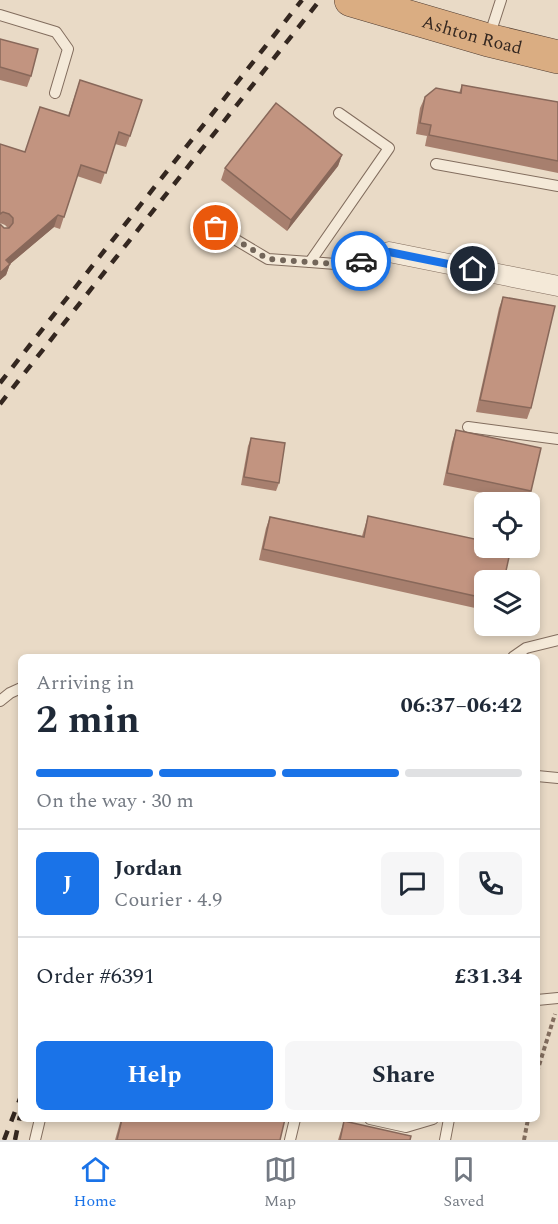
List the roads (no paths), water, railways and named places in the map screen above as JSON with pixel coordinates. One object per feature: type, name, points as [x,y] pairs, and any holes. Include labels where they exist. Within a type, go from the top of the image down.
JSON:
[{"type":"highway","name":"Ashton Road","points":[[351,0],[488,40],[558,57]]},
{"type":"street","points":[[389,252],[558,286]]},
{"type":"lane","points":[[488,40],[501,0]]},
{"type":"lane","points":[[0,15],[56,32],[68,48],[55,93]]},
{"type":"lane","points":[[310,262],[389,148],[339,113]]},
{"type":"lane","points":[[436,164],[558,186]]},
{"type":"lane","points":[[216,228],[268,259],[348,265],[389,252]]},
{"type":"lane","points":[[468,427],[558,439]]},
{"type":"lane","points":[[517,654],[526,648],[558,640]]},
{"type":"lane","points":[[0,701],[18,689]]},
{"type":"lane","points":[[540,777],[558,778]]},
{"type":"lane","points":[[540,1000],[558,998]]},
{"type":"lane","points":[[35,1140],[39,1122]]},
{"type":"lane","points":[[290,1140],[294,1122]]},
{"type":"lane","points":[[384,1122],[406,1127],[423,1122]]},
{"type":"lane","points":[[446,1140],[449,1122]]},
{"type":"railway","points":[[0,383],[302,0]]},
{"type":"railway","points":[[0,404],[320,0]]},
{"type":"railway","points":[[4,1140],[18,1104]]},
{"type":"railway","points":[[15,1140],[19,1122]]}]
